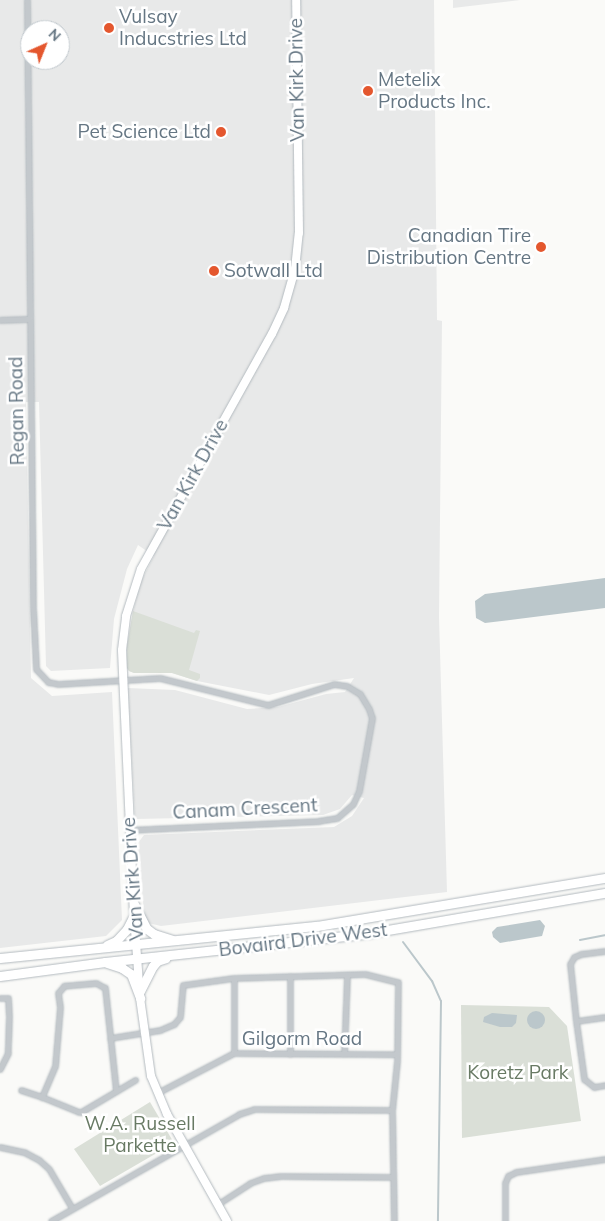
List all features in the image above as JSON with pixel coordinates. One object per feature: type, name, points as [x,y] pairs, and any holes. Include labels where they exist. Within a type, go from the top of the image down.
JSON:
[{"type":"main road","name":"Bovaird Drive West","points":[[0,958],[317,926],[605,878]]},
{"type":"main road","name":"Bovaird Drive West","points":[[0,976],[138,958],[370,933],[605,893]]},
{"type":"main road","points":[[134,904],[147,929],[154,934],[175,941]]},
{"type":"main road","points":[[96,949],[116,941],[127,929],[134,915]]},
{"type":"main road","points":[[140,994],[146,975],[157,961],[175,955]]},
{"type":"main road","points":[[105,962],[122,968],[131,974],[140,994]]},
{"type":"street","name":"Regan Road","points":[[27,0],[34,663],[40,676],[58,684],[122,680]]},
{"type":"street","name":"Van Kirk Drive","points":[[227,1221],[156,1093],[150,1076],[140,994],[134,915],[122,650],[126,616],[141,569],[272,334],[284,308],[295,269],[299,233],[296,0]]},
{"type":"street","points":[[0,320],[30,319]]},
{"type":"street","name":"Canam Crescent","points":[[122,680],[160,678],[268,705],[334,684],[347,686],[360,694],[370,709],[372,718],[359,791],[353,804],[337,818],[319,821],[130,830]]},
{"type":"street","points":[[605,951],[581,954],[574,957],[570,964],[584,1079],[594,1087],[605,1086]]},
{"type":"street","points":[[110,1038],[144,1034],[174,1024],[180,1017],[183,985],[234,978],[365,974],[398,982],[397,1054],[392,1110],[394,1221]]},
{"type":"street","points":[[290,976],[290,1054]]},
{"type":"street","points":[[344,1054],[347,976]]},
{"type":"street","points":[[234,978],[234,1053]]},
{"type":"street","points":[[42,1097],[55,1066],[59,1011],[58,993],[60,988],[67,985],[96,983],[103,986],[116,1091]]},
{"type":"street","points":[[0,998],[8,998],[9,1016],[8,1053],[0,1069]]},
{"type":"street","points":[[576,1021],[605,1017]]},
{"type":"street","name":"Gilgorm Road","points":[[156,1093],[234,1053],[397,1054]]},
{"type":"street","points":[[21,1090],[78,1113],[135,1080]]},
{"type":"street","points":[[50,1221],[239,1114],[254,1109],[392,1110]]},
{"type":"street","points":[[0,1147],[24,1152],[39,1160],[49,1169],[72,1208]]},
{"type":"street","points":[[505,1221],[505,1182],[508,1176],[516,1172],[605,1159]]},
{"type":"street","points":[[218,1204],[250,1184],[272,1177],[393,1177]]},
{"type":"shaded area","points":[[0,0],[434,0],[437,320],[442,321],[439,617],[447,892],[161,926],[148,923],[144,913],[138,843],[144,835],[334,827],[352,816],[364,798],[352,795],[340,809],[323,815],[135,819],[128,688],[175,690],[247,709],[278,707],[326,694],[345,692],[354,678],[312,684],[269,695],[197,681],[172,673],[134,673],[129,671],[127,668],[127,646],[133,611],[142,579],[154,556],[138,545],[127,569],[114,619],[110,668],[51,671],[46,666],[39,402],[26,402],[31,678],[52,696],[112,692],[122,920],[106,936],[0,948]]},
{"type":"shaded area","points":[[453,0],[520,0],[453,8]]},
{"type":"shaded area","points":[[605,578],[605,608],[485,623],[476,618],[475,601],[485,594]]},
{"type":"shaded area","points":[[540,920],[545,926],[542,936],[500,943],[493,937],[492,932],[497,927]]},
{"type":"shaded area","points":[[536,1011],[542,1014],[545,1020],[542,1026],[536,1029],[530,1026],[527,1020],[530,1014]]},
{"type":"shaded area","points":[[492,1013],[517,1015],[516,1023],[512,1027],[500,1027],[483,1022],[484,1017]]},
{"type":"green space","points":[[133,611],[194,633],[196,630],[200,631],[189,670],[200,674],[200,678],[197,681],[172,673],[134,673],[129,671],[127,668],[127,646]]},
{"type":"green space","name":"Koretz Park","points":[[461,1005],[549,1007],[567,1026],[581,1121],[462,1138]]},
{"type":"green space","name":"W.A. Russell Parkette","points":[[150,1102],[174,1143],[100,1186],[74,1149]]},
{"type":"waterway","points":[[580,940],[605,935]]},
{"type":"waterway","points":[[403,942],[432,981],[441,1001],[438,1221]]},
{"type":"place","name":"Vulsay Inducstries Ltd","points":[[109,28]]},
{"type":"place","name":"Metelix Products Inc.","points":[[368,91]]},
{"type":"place","name":"Pet Science Ltd","points":[[221,132]]},
{"type":"place","name":"Canadian Tire Distribution Centre","points":[[541,247]]},
{"type":"place","name":"Sotwall Ltd","points":[[214,271]]}]
